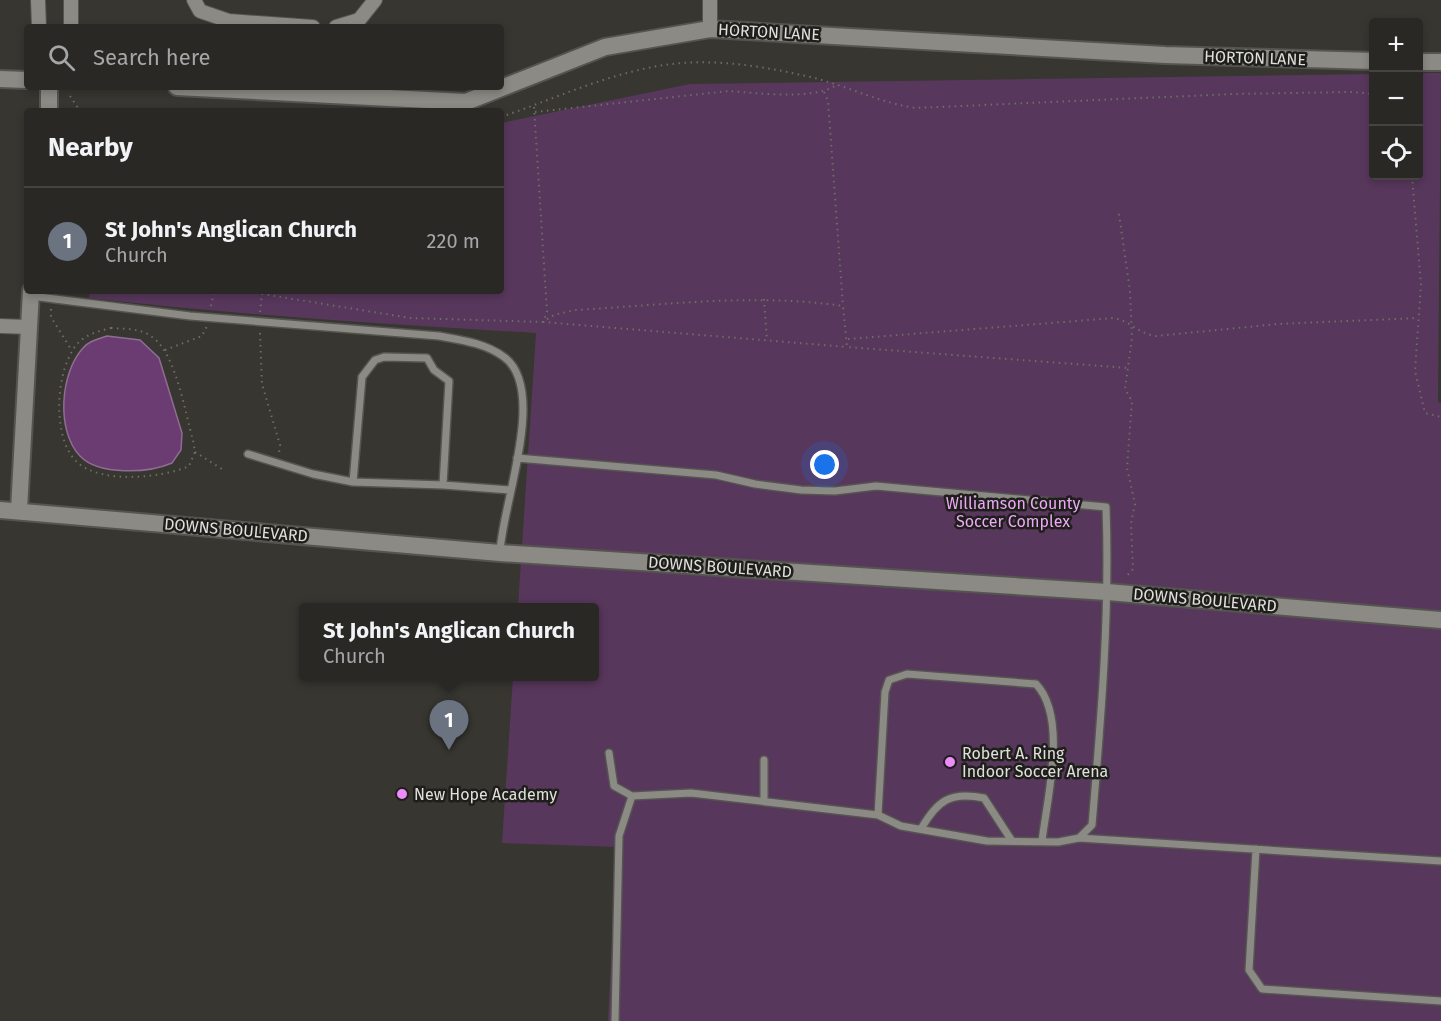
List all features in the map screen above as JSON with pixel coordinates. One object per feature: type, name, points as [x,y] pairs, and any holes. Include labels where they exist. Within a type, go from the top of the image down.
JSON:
[{"type":"street","points":[[38,0],[39,24]]},
{"type":"street","points":[[71,0],[71,24]]},
{"type":"street","points":[[194,0],[200,11],[229,21],[271,24]]},
{"type":"street","points":[[346,24],[359,20],[375,0]]},
{"type":"street","points":[[710,0],[710,29]]},
{"type":"street","name":"HORTON LANE","points":[[504,87],[605,47],[710,29],[1165,55],[1369,61]]},
{"type":"street","points":[[1423,62],[1441,62]]},
{"type":"street","points":[[0,79],[24,80]]},
{"type":"street","points":[[49,90],[49,108]]},
{"type":"street","name":"HORTON LANE","points":[[235,90],[466,102],[496,90]]},
{"type":"street","points":[[19,510],[31,294]]},
{"type":"street","points":[[0,326],[28,327]]},
{"type":"street","name":"DOWNS BOULEVARD","points":[[0,510],[500,554],[1107,592],[1441,620]]},
{"type":"lane","points":[[31,294],[52,299],[190,316],[439,336],[476,343],[505,358],[515,372],[524,396],[517,458],[501,527],[500,554]]},
{"type":"lane","points":[[353,482],[362,377],[375,360],[384,357],[427,358],[434,370],[449,381],[443,485]]},
{"type":"lane","points":[[248,454],[313,474],[353,482],[510,490]]},
{"type":"lane","points":[[517,458],[716,475],[755,484],[801,490],[835,491],[876,486],[1106,507],[1105,663],[1092,825],[1079,838]]},
{"type":"lane","points":[[878,815],[885,692],[889,680],[908,674],[1036,684],[1045,693],[1051,711],[1053,735],[1042,841]]},
{"type":"lane","points":[[609,753],[614,786],[632,796],[691,793],[878,815],[901,826],[987,841],[1079,838],[1441,861]]},
{"type":"lane","points":[[764,760],[764,801]]},
{"type":"lane","points":[[921,829],[932,810],[948,798],[968,795],[984,798],[1012,841]]},
{"type":"lane","points":[[615,1021],[619,836],[632,796]]},
{"type":"lane","points":[[1256,849],[1249,970],[1262,989],[1441,1001]]},
{"type":"path","points":[[504,116],[534,107],[604,79],[669,64],[719,63],[757,67],[808,77],[897,105],[915,108],[1233,94],[1369,94]]},
{"type":"path","points":[[535,112],[729,91],[760,94],[825,92],[835,86]]},
{"type":"path","points":[[825,92],[828,101],[847,347]]},
{"type":"path","points":[[70,96],[78,108]]},
{"type":"path","points":[[534,107],[548,312],[543,322]]},
{"type":"path","points":[[1412,180],[1420,285],[1415,371],[1419,398],[1425,413],[1441,417]]},
{"type":"path","points":[[1119,214],[1130,291],[1131,326],[1125,389],[1132,401],[1127,468],[1135,504],[1131,523],[1133,569],[1125,578]]},
{"type":"path","points":[[260,314],[262,294],[410,318],[543,322],[767,342],[1128,368]]},
{"type":"path","points":[[52,299],[51,317],[72,351]]},
{"type":"path","points":[[543,322],[554,315],[575,310],[764,299],[804,300],[843,306]]},
{"type":"path","points":[[764,299],[767,342]]},
{"type":"path","points":[[846,339],[1114,318],[1124,320],[1143,334],[1156,336],[1278,324],[1417,318]]},
{"type":"path","points":[[111,328],[135,330],[151,336],[164,348],[195,452],[189,466],[153,477],[97,472],[79,464],[67,448],[59,426],[63,380],[72,351],[79,342],[93,333],[111,328]]},
{"type":"path","points":[[260,330],[262,384],[280,445],[279,458]]},
{"type":"path","points":[[195,452],[222,469]]},
{"type":"green space","name":"Williamson County Soccer Complex","points":[[1423,73],[1441,73],[1438,402],[1441,403],[1441,1021],[608,1021],[617,847],[502,843],[513,681],[599,681],[599,603],[518,603],[536,333],[256,314],[89,298],[90,294],[504,294],[504,122],[690,84],[1369,74],[1369,180],[1423,180]]},
{"type":"shaded area","points":[[107,336],[140,340],[159,358],[182,433],[181,450],[172,463],[151,469],[111,470],[88,462],[72,445],[64,417],[69,372],[85,346]]},
{"type":"place","name":"St John's Anglican Church","points":[[449,750]]},
{"type":"place","name":"Robert A. Ring Indoor Soccer Arena","points":[[950,762]]},
{"type":"place","name":"New Hope Academy","points":[[402,794]]}]
